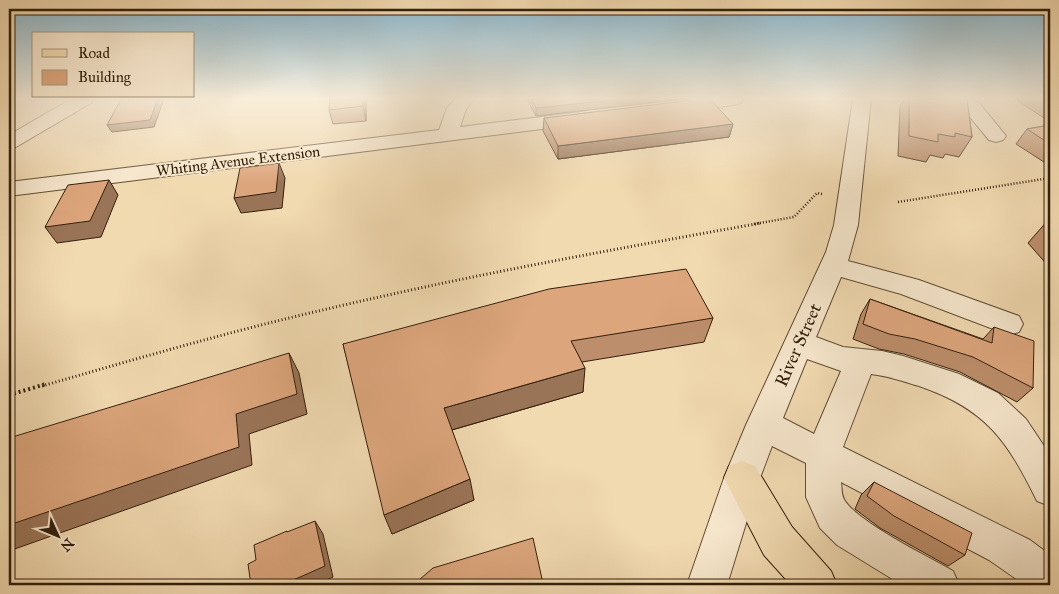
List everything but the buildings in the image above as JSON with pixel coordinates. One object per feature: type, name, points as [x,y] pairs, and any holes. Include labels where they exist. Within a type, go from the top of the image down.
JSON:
[{"type":"main road","points":[[742,478],[778,541],[817,585]]},
{"type":"street","points":[[9,143],[37,127]]},
{"type":"street","points":[[448,134],[451,127]]},
{"type":"street","name":"Whiting Avenue Extension","points":[[9,189],[509,127]]},
{"type":"street","name":"River Street","points":[[707,585],[742,478],[798,342],[833,266],[846,225],[858,127]]},
{"type":"street","points":[[989,127],[996,136]]},
{"type":"street","points":[[833,266],[909,287],[1009,324]]},
{"type":"street","points":[[798,342],[837,358],[882,363],[938,379],[981,398],[1003,415],[1033,455],[1050,489]]},
{"type":"street","points":[[860,362],[822,454],[824,497],[833,515],[850,532],[939,585]]},
{"type":"street","points":[[763,425],[1001,546],[1041,571],[1050,583]]},
{"type":"path","points":[[898,202],[1050,178]]},
{"type":"path","points":[[9,395],[166,351],[328,309],[578,256],[794,217]]}]
